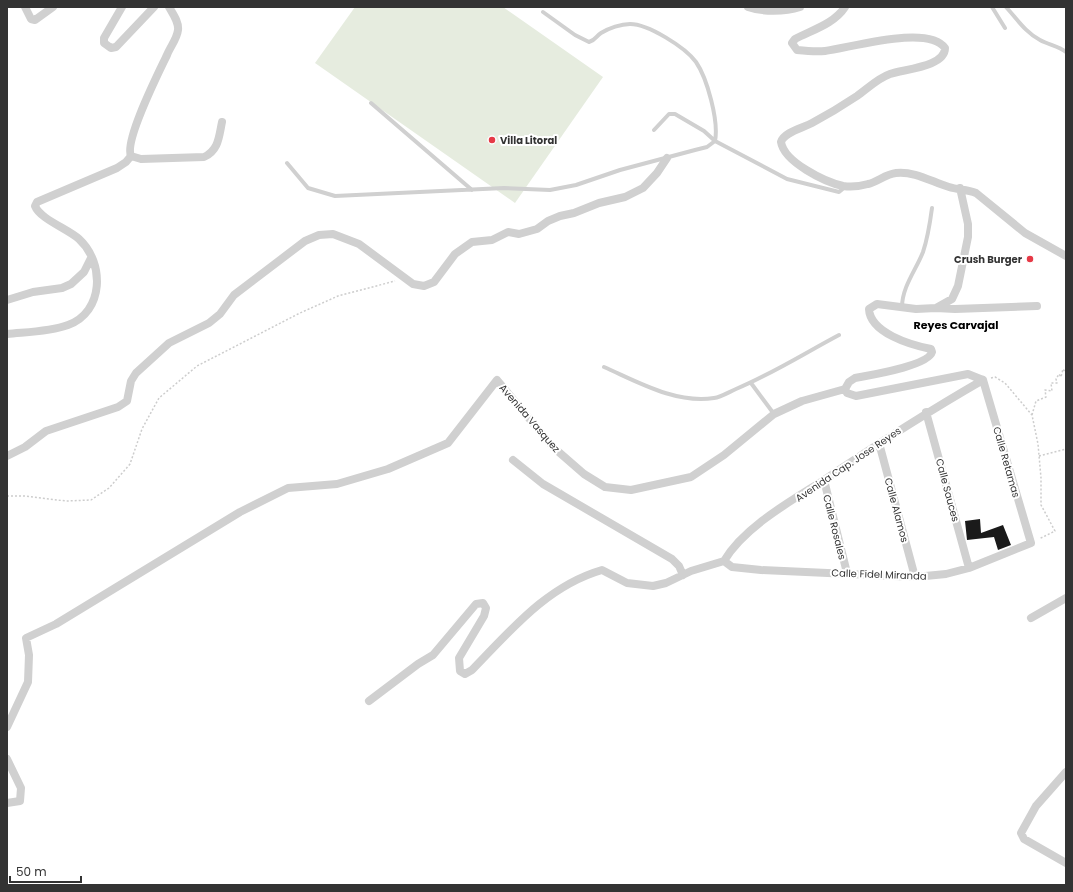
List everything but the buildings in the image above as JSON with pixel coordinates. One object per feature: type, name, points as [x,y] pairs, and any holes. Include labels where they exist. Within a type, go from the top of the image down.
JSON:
[{"type":"street","points":[[25,7],[31,19],[36,20],[53,7]]},
{"type":"street","points":[[122,7],[104,38],[107,47],[116,47],[154,7]]},
{"type":"street","points":[[131,156],[129,152],[131,140],[149,93],[177,36],[178,25],[169,7]]},
{"type":"street","points":[[748,7],[794,9],[800,7]]},
{"type":"street","points":[[845,7],[840,15],[830,22],[795,39],[792,43],[795,48],[797,50],[825,51],[888,38],[914,38],[930,39],[938,42],[945,48],[945,52],[940,60],[931,64],[887,75],[840,108],[782,139],[781,146],[789,156],[822,180],[845,186],[868,184],[896,173],[914,174],[950,188],[960,188],[976,193],[1025,233],[1066,256]]},
{"type":"street","points":[[131,156],[141,159],[204,157],[213,152],[217,145],[222,122]]},
{"type":"street","points":[[7,334],[68,325],[90,308],[97,290],[98,277],[91,258],[78,238],[43,215],[36,209],[36,204],[116,168],[126,162],[131,156]]},
{"type":"street","points":[[7,456],[25,447],[46,431],[118,407],[127,401],[131,381],[136,373],[169,343],[209,323],[220,314],[234,295],[305,240],[318,235],[333,234],[359,244],[413,284],[424,286],[434,282],[455,254],[472,242],[492,240],[508,232],[519,234],[537,229],[548,221],[560,216],[574,213],[599,203],[625,197],[643,188],[657,174],[667,158]]},
{"type":"street","points":[[936,308],[952,299],[958,286],[968,237],[968,224],[960,188]]},
{"type":"street","points":[[7,300],[33,292],[62,288],[71,284],[84,272],[91,258]]},
{"type":"street","points":[[984,380],[968,374],[856,396],[847,393],[846,389],[849,382],[855,378],[917,364],[928,359],[931,355],[932,352],[930,349],[912,345],[894,337],[875,323],[869,314],[869,308],[877,304],[916,310],[936,308],[955,309],[1037,306]]},
{"type":"street","name":"Avenida Vasquez","points":[[7,727],[28,682],[29,655],[26,638],[56,624],[240,512],[288,488],[337,484],[381,472],[448,443],[497,380],[553,447],[584,474],[605,487],[631,490],[691,477],[724,455],[774,414],[802,401],[846,389]]},
{"type":"street","name":"Avenida Cap. Jose Reyes","points":[[724,561],[742,537],[878,443],[926,412],[984,380]]},
{"type":"street","name":"Calle Retamas","points":[[984,380],[1031,543]]},
{"type":"street","name":"Calle Sauces","points":[[926,412],[969,568]]},
{"type":"street","name":"Calle Alamos","points":[[878,443],[915,577]]},
{"type":"street","points":[[513,460],[543,484],[672,559],[679,566],[683,575]]},
{"type":"street","name":"Calle Rosales","points":[[824,480],[847,573]]},
{"type":"street","name":"Calle Fidel Miranda","points":[[724,561],[732,567],[915,577],[946,574],[969,568],[1031,543]]},
{"type":"street","points":[[368,701],[418,664],[433,655],[476,604],[483,603],[486,608],[484,616],[459,658],[460,671],[465,674],[472,670],[528,614],[558,589],[579,579],[602,570],[627,583],[654,586],[691,571],[724,561]]},
{"type":"street","points":[[1031,618],[1066,598]]},
{"type":"street","points":[[7,759],[21,788],[20,801],[7,804]]},
{"type":"street","points":[[1066,772],[1036,806],[1021,833],[1024,839],[1066,863]]},
{"type":"lane","points":[[992,7],[1004,28]]},
{"type":"lane","points":[[1006,7],[1033,35],[1066,52]]},
{"type":"lane","points":[[287,164],[308,188],[335,196],[472,191],[504,188],[550,190],[576,185],[620,170],[707,147],[715,141],[717,132],[706,85],[695,61],[674,44],[651,28],[630,24],[614,27],[600,34],[595,40],[589,42],[575,35],[542,12]]},
{"type":"lane","points":[[371,103],[472,191]]},
{"type":"lane","points":[[654,130],[669,114],[675,114],[704,131],[715,141],[788,179],[839,192],[845,186]]},
{"type":"lane","points":[[902,308],[902,296],[923,253],[930,229],[932,208]]},
{"type":"lane","points":[[604,367],[660,391],[677,396],[703,399],[715,398],[751,383],[839,335]]},
{"type":"lane","points":[[751,383],[774,414]]},
{"type":"path","points":[[7,496],[24,496],[66,501],[91,500],[110,488],[130,464],[142,429],[159,398],[197,366],[300,313],[338,296],[407,279]]},
{"type":"path","points":[[1031,543],[1055,531],[1041,506],[1039,456],[1032,415],[1036,401],[1046,397],[1045,390],[1052,391],[1051,383],[1056,383],[1056,379],[1059,374],[1061,377],[1063,369],[1066,373]]},
{"type":"path","points":[[984,380],[995,377],[1005,383],[1032,415]]},
{"type":"path","points":[[1039,456],[1066,449]]},
{"type":"shaded area","name":"Villa Litoral","points":[[355,7],[503,7],[603,77],[515,203],[315,63]]},
{"type":"place","name":"Villa Litoral","points":[[492,140]]},
{"type":"place","name":"Crush Burger","points":[[1030,259]]},
{"type":"district","name":"Reyes Carvajal","points":[[956,325]]}]
